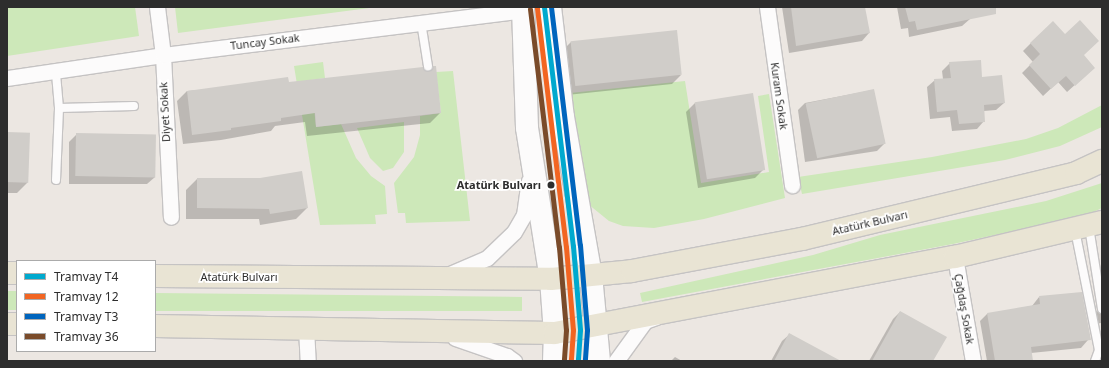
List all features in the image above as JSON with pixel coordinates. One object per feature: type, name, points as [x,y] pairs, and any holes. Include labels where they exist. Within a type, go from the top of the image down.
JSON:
[{"type":"main road","points":[[550,7],[563,117],[591,275],[597,326],[599,361]]},
{"type":"main road","points":[[523,8],[528,128],[551,279],[555,333],[554,361]]},
{"type":"main road","name":"Atatürk Bulvarı","points":[[156,276],[442,276],[551,279],[632,271],[802,239],[1076,173],[1102,161]]},
{"type":"main road","points":[[156,326],[413,329],[555,333],[597,326],[691,305],[778,292],[955,257],[1088,226]]},
{"type":"street","name":"Diyet Sokak","points":[[157,7],[163,55],[170,218]]},
{"type":"street","name":"Kuram Sokak","points":[[767,7],[792,185]]},
{"type":"street","name":"Tuncay Sokak","points":[[7,78],[163,55],[523,8]]},
{"type":"street","points":[[442,276],[487,258],[514,232],[524,215],[529,192],[528,128]]},
{"type":"street","name":"Çağdaş Sokak","points":[[955,257],[973,361]]},
{"type":"street","points":[[616,361],[645,321],[691,305]]},
{"type":"street","points":[[306,328],[308,361]]},
{"type":"street","points":[[413,329],[472,342],[507,356],[514,361]]},
{"type":"lane","points":[[421,22],[428,66]]},
{"type":"lane","points":[[56,71],[58,108],[56,180]]},
{"type":"lane","points":[[58,108],[134,106]]},
{"type":"lane","points":[[1088,226],[1102,309]]},
{"type":"lane","points":[[1088,226],[1099,350],[1095,361]]},
{"type":"green space","points":[[7,7],[135,7],[139,36],[7,56]]},
{"type":"green space","points":[[175,7],[377,7],[178,33]]},
{"type":"green space","points":[[323,62],[325,78],[311,80],[316,127],[341,124],[356,158],[371,176],[385,186],[387,214],[375,215],[376,224],[320,225],[294,66]]},
{"type":"green space","points":[[453,71],[470,221],[406,223],[405,213],[398,213],[394,183],[414,157],[420,135],[420,116],[441,113],[436,72]]},
{"type":"green space","points":[[685,81],[701,183],[769,172],[758,96],[769,94],[785,198],[704,219],[654,228],[623,226],[609,221],[588,204],[570,93]]},
{"type":"green space","points":[[1102,105],[1102,127],[1060,146],[1005,160],[802,194],[798,177],[932,157],[1026,139],[1058,128]]},
{"type":"green space","points":[[404,122],[404,152],[393,168],[383,171],[370,158],[357,128]]},
{"type":"green space","points":[[1102,183],[1102,208],[1087,215],[953,244],[642,302],[640,293],[813,255],[880,235],[1046,201]]},
{"type":"green space","points":[[7,291],[16,291],[16,310],[7,310]]},
{"type":"green space","points":[[156,293],[522,297],[522,311],[156,311]]},
{"type":"building","points":[[791,7],[865,7],[870,33],[796,46]]},
{"type":"building","points":[[905,7],[996,7],[996,14],[917,30],[915,21],[909,22]]},
{"type":"building","points":[[1080,20],[1099,41],[1084,55],[1095,68],[1075,86],[1066,76],[1051,89],[1029,65],[1040,54],[1030,43],[1053,21],[1065,34]]},
{"type":"building","points":[[677,30],[682,75],[575,86],[571,41]]},
{"type":"building","points":[[981,60],[982,77],[1002,75],[1005,103],[984,105],[985,122],[959,124],[957,110],[937,112],[934,79],[951,78],[949,62]]},
{"type":"building","points":[[433,66],[436,66],[441,113],[316,127],[315,113],[281,118],[281,121],[231,128],[231,130],[192,135],[187,91],[288,77],[289,82],[423,67],[428,71]]},
{"type":"building","points":[[874,89],[886,144],[817,158],[806,104]]},
{"type":"building","points":[[753,93],[765,170],[707,179],[695,102]]},
{"type":"building","points":[[7,132],[30,133],[28,183],[7,182]]},
{"type":"building","points":[[76,133],[156,134],[155,177],[75,176]]},
{"type":"building","points":[[302,171],[308,208],[270,214],[269,209],[197,208],[197,178],[260,178]]},
{"type":"building","points":[[1082,292],[1091,340],[1031,347],[1033,361],[995,361],[987,313],[1040,304],[1039,296]]},
{"type":"building","points":[[900,311],[947,337],[933,361],[872,361]]},
{"type":"building","points":[[789,333],[841,361],[774,361]]},
{"type":"tram line","name":"T4","points":[[544,7],[573,246],[580,330],[578,361]]},
{"type":"tram line","name":"T3","points":[[551,7],[580,245],[587,330],[585,361]]},
{"type":"tram line","name":"12","points":[[537,8],[566,247],[573,330],[571,361]]},
{"type":"tram line","name":"36","points":[[530,9],[559,247],[566,330],[564,360]]},
{"type":"place","name":"Atatürk Bulvarı","points":[[551,185]]}]
